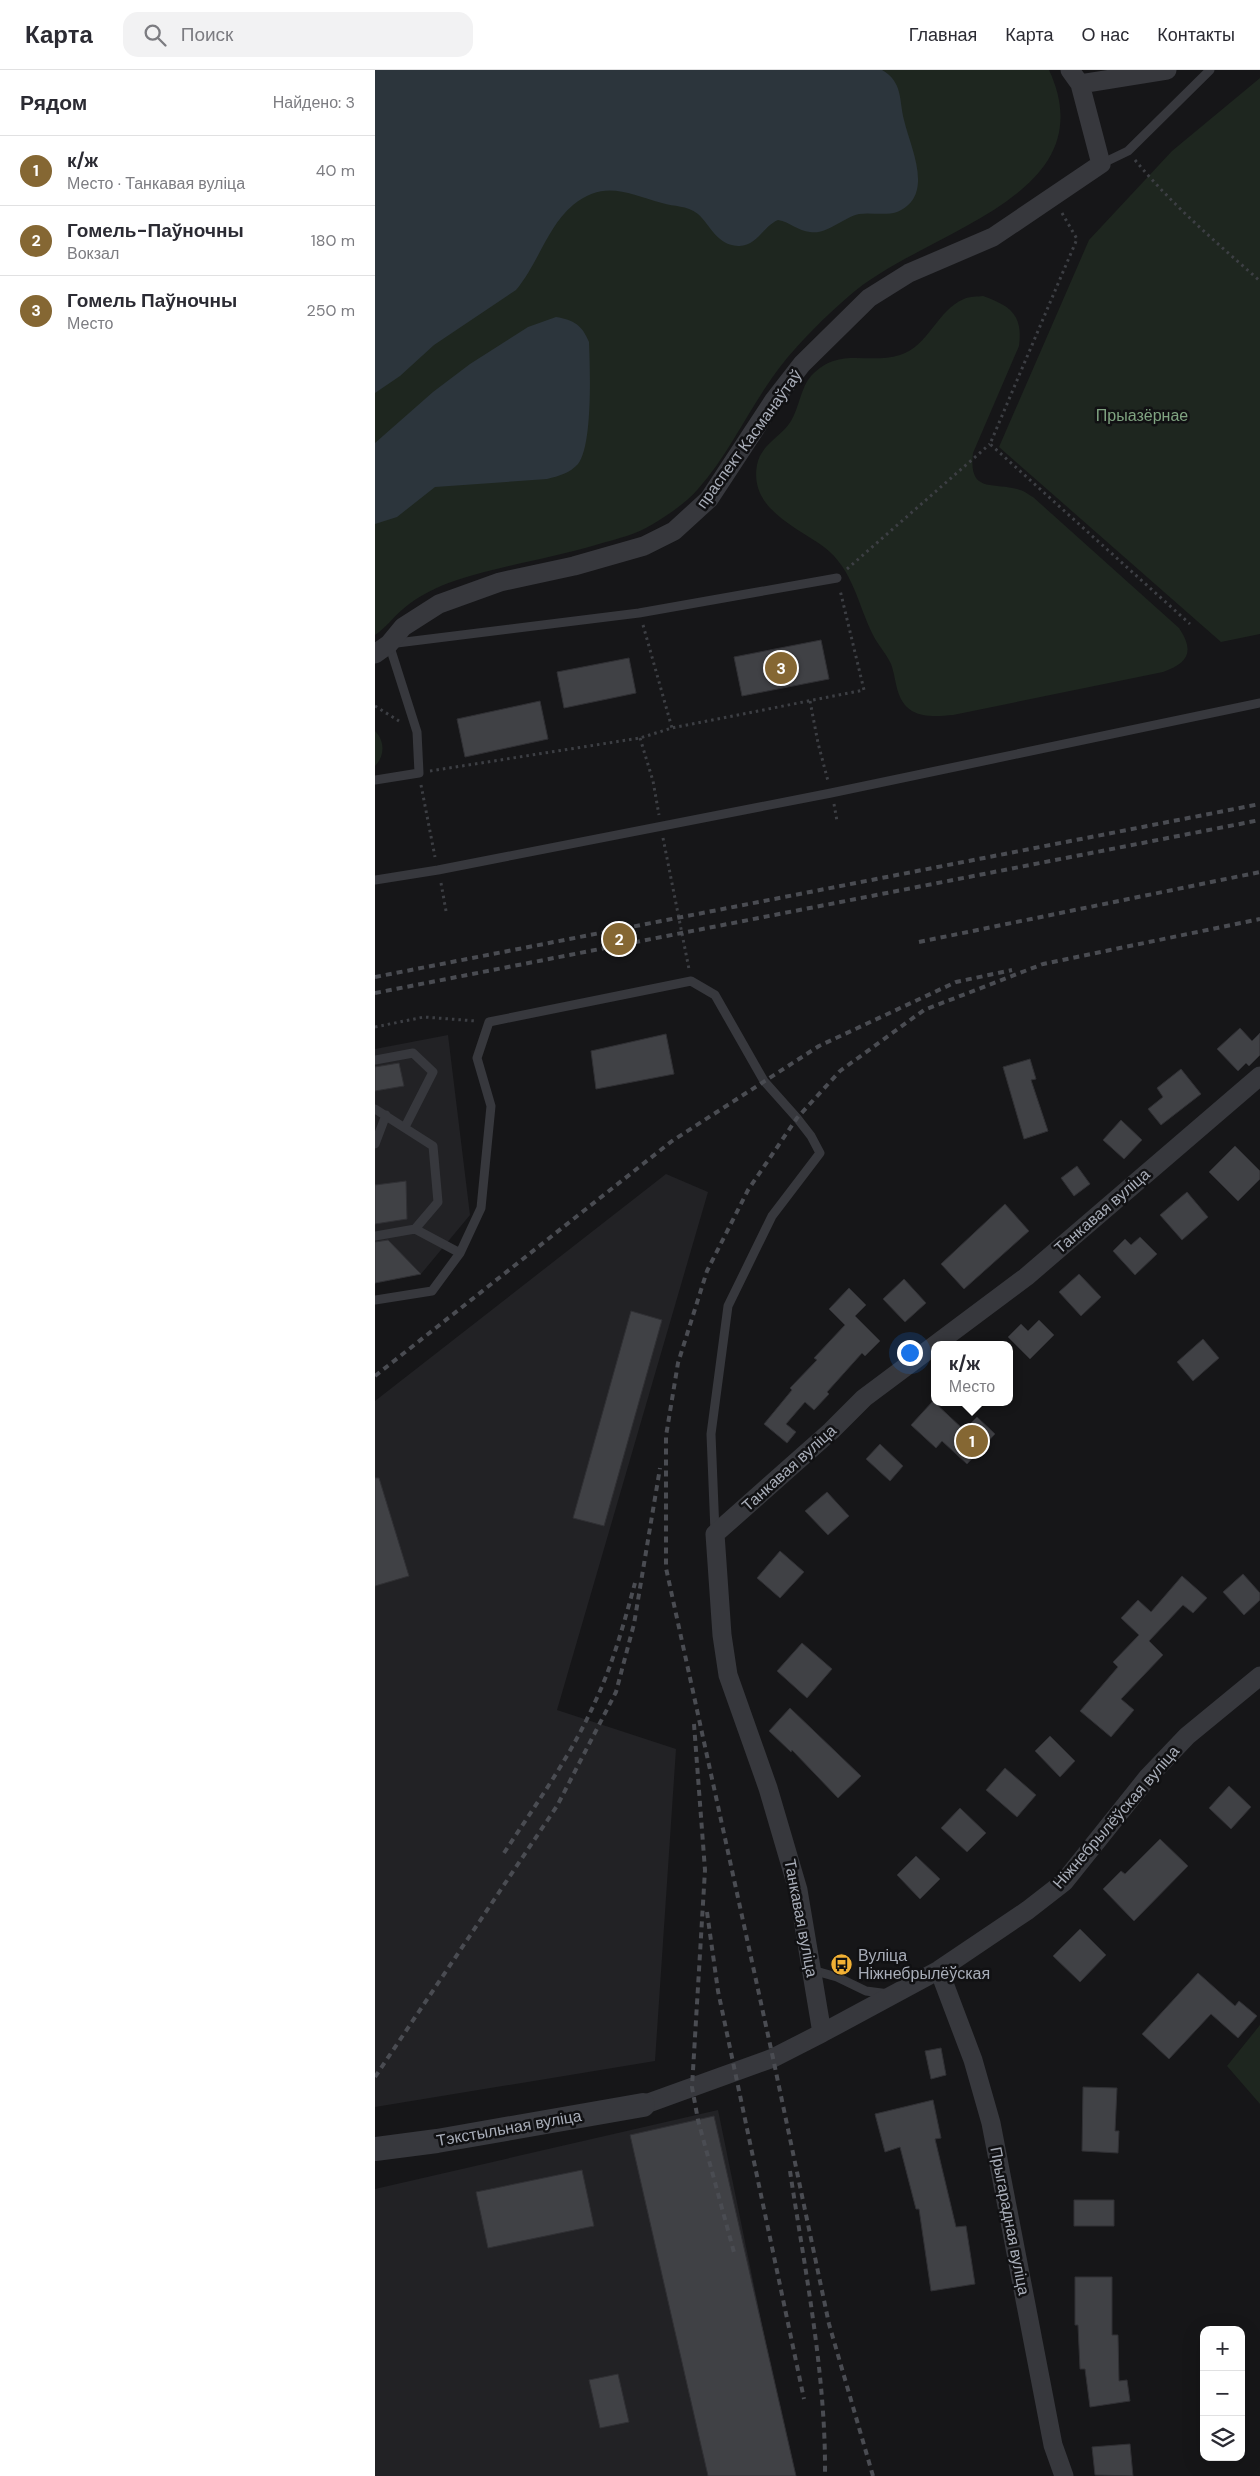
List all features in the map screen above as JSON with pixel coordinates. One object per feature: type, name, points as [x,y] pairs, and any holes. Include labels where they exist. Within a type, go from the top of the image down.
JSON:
[{"type":"street","points":[[1101,164],[1075,77],[1167,70]]},
{"type":"street","name":"праспект Касманаўтаў","points":[[382,649],[403,627],[439,604],[500,582],[574,566],[644,546],[674,531],[709,499],[774,400],[802,364],[869,298],[909,273],[993,237],[1101,164]]},
{"type":"street","name":"Танкавая вуліца","points":[[940,1341],[1026,1277],[1260,1076]]},
{"type":"street","name":"Танкавая вуліца","points":[[823,2033],[798,1890],[768,1788],[728,1675],[715,1534],[831,1431],[864,1398],[931,1348]]},
{"type":"street","name":"Ніжнебрылёўская вуліца","points":[[643,2105],[773,2058],[823,2033],[939,1970],[1028,1910],[1064,1882],[1148,1777],[1171,1752],[1187,1736],[1260,1676]]},
{"type":"street","name":"Прыгарадная вуліца","points":[[939,1970],[973,2060],[991,2123],[1053,2445],[1064,2476]]},
{"type":"street","name":"Тэкстыльная вуліца","points":[[375,2150],[643,2105]]},
{"type":"lane","points":[[1101,164],[1128,151],[1210,70]]},
{"type":"lane","points":[[375,780],[419,773],[417,732],[382,649],[639,613],[837,578]]},
{"type":"lane","points":[[375,880],[438,870],[831,793],[1260,703]]},
{"type":"lane","points":[[375,1300],[432,1291],[460,1253],[481,1208],[491,1106],[477,1058],[489,1022],[691,981],[715,995],[764,1081],[811,1136],[820,1153],[772,1216],[728,1306],[711,1434],[715,1534]]},
{"type":"lane","points":[[375,1060],[413,1053],[433,1072],[405,1127]]},
{"type":"lane","points":[[375,1109],[433,1146],[438,1202],[415,1229]]},
{"type":"lane","points":[[375,1144],[385,1115]]},
{"type":"lane","points":[[375,1236],[415,1229],[460,1253]]},
{"type":"lane","points":[[811,1970],[837,1977],[866,1990],[896,1994]]},
{"type":"path","points":[[1128,151],[1152,181],[1260,281]]},
{"type":"path","points":[[429,821],[419,773],[640,738],[672,728],[864,690],[837,578],[990,444],[1077,239],[1053,197]]},
{"type":"path","points":[[990,444],[1190,624]]},
{"type":"path","points":[[639,613],[672,728]]},
{"type":"path","points":[[810,701],[818,743]]},
{"type":"path","points":[[375,706],[417,732]]},
{"type":"path","points":[[640,738],[653,781],[691,981]]},
{"type":"path","points":[[375,1027],[424,1017],[489,1022]]},
{"type":"shaded area","points":[[375,70],[882,70],[894,80],[899,92],[904,120],[915,157],[918,183],[915,195],[909,205],[897,212],[888,214],[859,214],[828,229],[816,232],[802,230],[778,220],[755,240],[738,246],[731,245],[720,239],[698,214],[689,209],[617,191],[596,192],[573,205],[564,214],[516,290],[434,345],[400,376],[375,393]]},
{"type":"shaded area","points":[[556,317],[577,324],[589,342],[590,405],[586,440],[583,454],[578,464],[568,472],[547,479],[435,487],[397,517],[375,524],[375,443],[433,392],[470,364],[528,327]]},
{"type":"shaded area","points":[[448,1035],[470,1215],[421,1274],[375,1283],[375,1049]]},
{"type":"shaded area","points":[[666,1174],[708,1192],[557,1710],[676,1749],[655,2061],[375,2107],[375,1401]]},
{"type":"shaded area","points":[[718,2110],[793,2476],[375,2476],[375,2189]]},
{"type":"green space","points":[[375,70],[1049,70],[1060,104],[1060,127],[1054,149],[1048,160],[1031,181],[1008,200],[983,217],[872,279],[831,312],[788,357],[769,382],[709,475],[693,494],[677,508],[647,528],[627,536],[474,575],[443,585],[409,604],[375,635]]},
{"type":"green space","name":"Прыазёрнае","points":[[1260,78],[1260,634],[1221,642],[999,447],[1089,240],[1172,151]]},
{"type":"green space","points":[[983,296],[1001,304],[1013,313],[1017,319],[1020,335],[1019,346],[973,453],[975,475],[979,481],[985,484],[1020,490],[1033,497],[1179,628],[1184,636],[1188,650],[1186,656],[1178,665],[1163,672],[953,715],[927,716],[912,711],[899,696],[891,664],[873,635],[854,588],[842,566],[824,547],[777,515],[760,494],[756,480],[757,465],[767,446],[791,421],[802,392],[811,376],[822,367],[832,361],[843,359],[888,358],[900,355],[918,344],[955,304],[966,298]]},
{"type":"green space","points":[[375,731],[381,739],[383,748],[381,758],[375,766]]},
{"type":"green space","points":[[1260,2025],[1260,2104],[1227,2066]]},
{"type":"building","points":[[821,640],[829,679],[742,696],[734,657]]},
{"type":"building","points":[[629,658],[636,693],[564,708],[557,672]]},
{"type":"building","points":[[540,701],[548,739],[465,757],[457,719]]},
{"type":"building","points":[[1240,1028],[1252,1041],[1260,1033],[1260,1055],[1249,1066],[1246,1063],[1238,1071],[1217,1049]]},
{"type":"building","points":[[666,1034],[674,1074],[596,1089],[591,1051]]},
{"type":"building","points":[[1030,1059],[1036,1079],[1031,1080],[1048,1131],[1024,1139],[1003,1067]]},
{"type":"building","points":[[399,1063],[404,1086],[375,1091],[375,1067]]},
{"type":"building","points":[[1181,1069],[1201,1094],[1161,1125],[1148,1109],[1163,1097],[1157,1088]]},
{"type":"building","points":[[1121,1120],[1142,1140],[1124,1159],[1103,1140]]},
{"type":"building","points":[[1235,1146],[1260,1171],[1260,1179],[1238,1201],[1209,1172]]},
{"type":"building","points":[[1077,1166],[1090,1184],[1074,1196],[1061,1178]]},
{"type":"building","points":[[406,1181],[407,1219],[375,1224],[375,1185]]},
{"type":"building","points":[[1187,1192],[1208,1217],[1182,1240],[1160,1215]]},
{"type":"building","points":[[1005,1204],[1029,1231],[964,1289],[941,1264]]},
{"type":"building","points":[[1140,1237],[1157,1254],[1135,1275],[1113,1251],[1125,1239],[1131,1245]]},
{"type":"building","points":[[388,1240],[421,1274],[375,1283],[375,1242]]},
{"type":"building","points":[[1079,1274],[1101,1297],[1081,1316],[1059,1292]]},
{"type":"building","points":[[904,1279],[926,1303],[905,1322],[883,1299]]},
{"type":"building","points":[[849,1288],[866,1305],[855,1316],[880,1341],[865,1356],[862,1353],[827,1392],[829,1394],[814,1410],[805,1402],[786,1424],[796,1432],[787,1443],[764,1424],[792,1390],[790,1388],[817,1360],[814,1358],[845,1325],[829,1309]]},
{"type":"building","points":[[631,1311],[662,1320],[604,1526],[573,1518]]},
{"type":"building","points":[[1039,1320],[1054,1335],[1030,1359],[1008,1337],[1021,1324],[1028,1331]]},
{"type":"building","points":[[1203,1339],[1219,1358],[1193,1381],[1177,1362]]},
{"type":"building","points":[[931,1403],[931,1406],[938,1406],[964,1430],[977,1417],[995,1434],[967,1464],[942,1441],[936,1448],[911,1425]]},
{"type":"building","points":[[880,1444],[903,1466],[890,1481],[866,1459]]},
{"type":"building","points":[[375,1478],[379,1478],[409,1576],[375,1586]]},
{"type":"building","points":[[827,1492],[849,1516],[828,1535],[805,1511]]},
{"type":"building","points":[[780,1551],[804,1572],[780,1598],[757,1578]]},
{"type":"building","points":[[1243,1574],[1260,1593],[1260,1600],[1244,1615],[1223,1592]]},
{"type":"building","points":[[1182,1576],[1207,1598],[1193,1613],[1183,1605],[1149,1641],[1163,1655],[1121,1699],[1134,1710],[1111,1737],[1080,1711],[1118,1667],[1113,1662],[1139,1635],[1121,1618],[1138,1600],[1151,1612]]},
{"type":"building","points":[[802,1643],[832,1669],[807,1698],[777,1671]]},
{"type":"building","points":[[790,1708],[861,1776],[838,1798],[792,1750],[791,1752],[769,1731]]},
{"type":"building","points":[[1050,1736],[1075,1761],[1060,1777],[1035,1751]]},
{"type":"building","points":[[1005,1768],[1036,1795],[1017,1817],[986,1790]]},
{"type":"building","points":[[1229,1786],[1251,1807],[1231,1829],[1209,1808]]},
{"type":"building","points":[[960,1808],[986,1833],[967,1852],[941,1828]]},
{"type":"building","points":[[1160,1839],[1188,1866],[1134,1921],[1103,1889],[1121,1871],[1125,1874]]},
{"type":"building","points":[[916,1856],[940,1879],[920,1899],[897,1875]]},
{"type":"building","points":[[1080,1929],[1106,1955],[1080,1982],[1053,1956]]},
{"type":"building","points":[[1198,1973],[1235,2006],[1239,2001],[1257,2016],[1238,2038],[1211,2014],[1169,2059],[1142,2034]]},
{"type":"building","points":[[941,2048],[946,2075],[931,2079],[925,2051]]},
{"type":"building","points":[[1083,2087],[1117,2088],[1115,2131],[1119,2131],[1118,2153],[1082,2151]]},
{"type":"building","points":[[933,2100],[941,2138],[935,2139],[956,2227],[966,2226],[975,2284],[931,2291],[919,2209],[916,2209],[900,2147],[885,2152],[875,2114]]},
{"type":"building","points":[[714,2116],[796,2476],[708,2476],[630,2135]]},
{"type":"building","points":[[582,2170],[594,2226],[488,2248],[476,2192]]},
{"type":"building","points":[[1074,2200],[1114,2200],[1114,2226],[1074,2226]]},
{"type":"building","points":[[1075,2277],[1112,2277],[1112,2335],[1118,2335],[1119,2381],[1127,2380],[1130,2401],[1090,2407],[1085,2369],[1080,2369],[1078,2325],[1075,2325]]},
{"type":"building","points":[[618,2374],[629,2422],[600,2428],[589,2380]]},
{"type":"building","points":[[1130,2444],[1133,2476],[1095,2475],[1092,2447]]},
{"type":"railway","points":[[375,977],[1260,804]]},
{"type":"railway","points":[[375,993],[1260,820]]},
{"type":"railway","points":[[919,942],[1260,872]]},
{"type":"railway","points":[[873,2476],[829,2324],[666,1568],[666,1436],[678,1363],[707,1271],[748,1190],[797,1118],[840,1071],[924,1010],[1043,964],[1260,919]]},
{"type":"railway","points":[[375,1376],[672,1141],[819,1046],[956,982],[1012,970]]},
{"type":"railway","points":[[375,2077],[557,1806],[616,1692],[634,1624],[660,1468]]},
{"type":"railway","points":[[504,1853],[553,1779],[586,1722],[613,1658],[635,1583]]},
{"type":"railway","points":[[694,1724],[705,1870],[692,2087],[698,2120],[735,2256]]},
{"type":"railway","points":[[707,1912],[718,1991],[804,2399]]},
{"type":"railway","points":[[790,2171],[818,2361],[822,2399],[825,2476]]},
{"type":"place","name":"Гомель Паўночны","points":[[781,668]]},
{"type":"place","name":"Гомель-Паўночны","points":[[619,939]]},
{"type":"place","name":"к/ж","points":[[972,1441]]},
{"type":"place","name":"Вуліца Ніжнебрылёўская","points":[[842,1964]]}]
